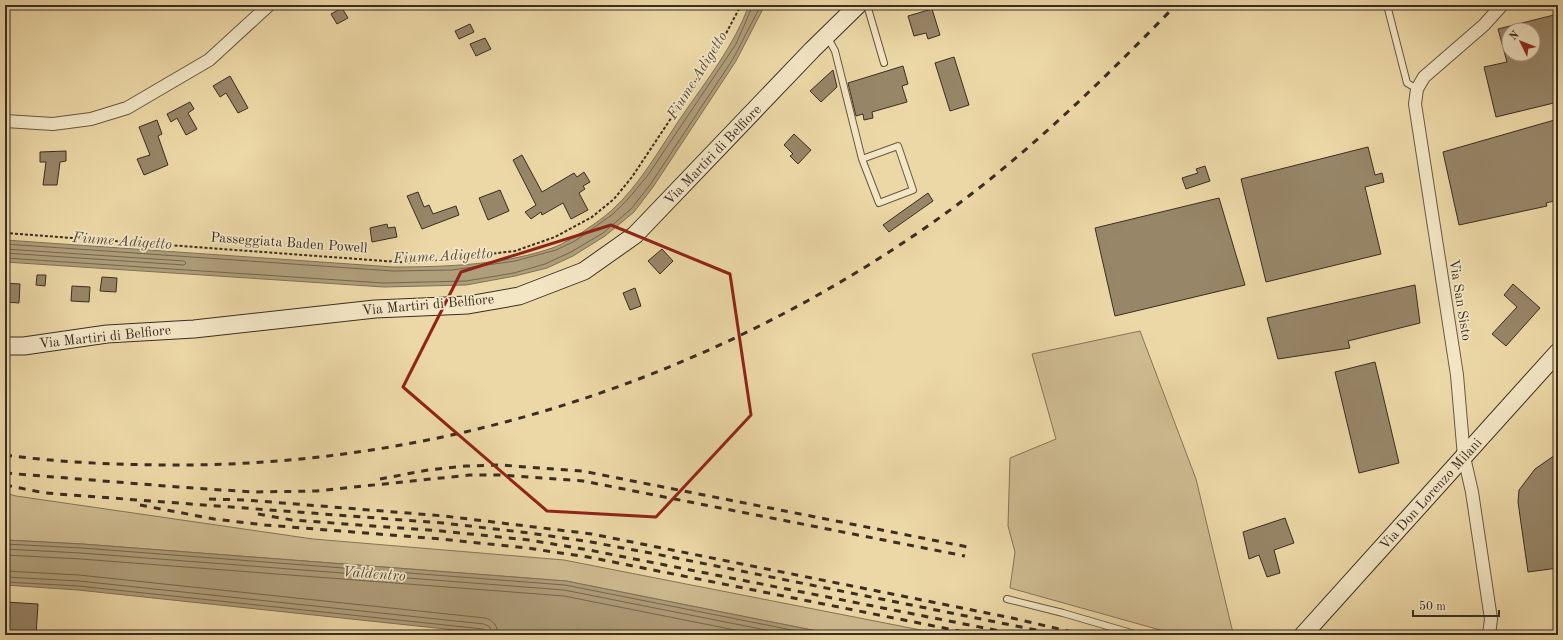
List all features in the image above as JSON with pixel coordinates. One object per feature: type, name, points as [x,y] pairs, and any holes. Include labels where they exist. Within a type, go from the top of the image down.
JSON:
[{"type":"street","points":[[5,121],[53,124],[91,119],[126,108],[209,60],[269,5]]},
{"type":"street","name":"Via Martiri di Belfiore","points":[[5,346],[24,346],[107,334],[194,329],[375,309],[468,305],[519,296],[584,271],[635,236],[827,35],[858,5]]},
{"type":"street","points":[[1417,89],[1424,77],[1484,25],[1502,5]]},
{"type":"street","name":"Via San Sisto","points":[[1417,89],[1415,104],[1457,375],[1464,457],[1472,492],[1491,619],[1489,635]]},
{"type":"street","name":"Via Don Lorenzo Milani","points":[[1303,635],[1558,352]]},
{"type":"lane","points":[[867,5],[884,63]]},
{"type":"lane","points":[[1387,5],[1407,83],[1417,89]]},
{"type":"lane","points":[[827,35],[835,51],[862,159],[879,203],[913,190],[898,146],[862,159]]},
{"type":"lane","points":[[1007,599],[1063,613],[1138,635]]},
{"type":"path","name":"Passeggiata Baden Powell","points":[[5,233],[412,263],[515,251],[555,237],[592,217],[614,199],[632,177],[721,44],[741,5]]},
{"type":"highlighted area","points":[[611,225],[730,274],[751,415],[656,517],[547,511],[403,387],[461,272]]},
{"type":"shaded area","points":[[1140,331],[1196,479],[1233,633],[1178,635],[1010,588],[1015,552],[1008,526],[1010,458],[1056,439],[1032,354]]},
{"type":"shaded area","points":[[5,493],[16,496],[313,539],[564,560],[946,635],[837,635],[566,581],[82,544],[5,540]]},
{"type":"water","points":[[749,5],[765,5],[736,61],[653,187],[634,212],[605,236],[573,256],[547,268],[515,276],[466,285],[384,287],[5,262],[5,240],[393,267],[475,264],[516,258],[555,247],[576,236],[599,221],[631,190],[649,166],[728,49]]},
{"type":"water","name":"Valdentro","points":[[5,540],[82,544],[566,581],[837,635],[502,635],[78,590],[5,585]]},
{"type":"building","points":[[342,8],[348,18],[337,24],[331,14]]},
{"type":"building","points":[[932,9],[940,35],[928,39],[926,33],[914,36],[908,16]]},
{"type":"building","points":[[1558,14],[1558,102],[1496,117],[1484,67],[1507,62],[1541,62],[1541,22],[1526,22]]},
{"type":"building","points":[[470,24],[474,32],[459,39],[455,31]]},
{"type":"building","points":[[1501,28],[1501,40],[1498,29]]},
{"type":"building","points":[[485,38],[491,49],[476,56],[470,44]]},
{"type":"building","points":[[954,57],[969,105],[950,111],[935,63]]},
{"type":"building","points":[[903,66],[908,84],[902,86],[907,102],[872,112],[873,118],[864,120],[863,114],[856,116],[848,83]]},
{"type":"building","points":[[833,70],[837,87],[821,102],[810,91]]},
{"type":"building","points":[[230,76],[248,108],[238,113],[226,93],[220,97],[213,86]]},
{"type":"building","points":[[190,102],[194,109],[188,113],[197,129],[186,135],[177,118],[171,122],[167,114]]},
{"type":"building","points":[[1558,119],[1558,200],[1546,203],[1547,206],[1459,225],[1443,152]]},
{"type":"building","points":[[157,120],[162,134],[158,136],[168,165],[144,175],[137,159],[150,155],[139,127]]},
{"type":"building","points":[[794,134],[811,150],[798,164],[790,156],[793,154],[784,145]]},
{"type":"building","points":[[1368,147],[1375,175],[1382,173],[1384,182],[1365,187],[1381,254],[1266,282],[1241,179]]},
{"type":"building","points":[[66,151],[66,161],[60,162],[57,185],[43,185],[46,162],[40,162],[40,152]]},
{"type":"building","points":[[522,155],[542,192],[574,173],[577,177],[584,172],[590,182],[583,186],[585,189],[579,193],[588,210],[571,219],[563,203],[542,215],[541,212],[531,219],[525,212],[536,205],[513,160]]},
{"type":"building","points":[[1205,166],[1210,181],[1186,189],[1182,178],[1198,173],[1196,169]]},
{"type":"building","points":[[500,190],[509,211],[488,220],[479,198]]},
{"type":"building","points":[[418,192],[424,207],[429,205],[433,214],[456,206],[459,215],[422,229],[407,196]]},
{"type":"building","points":[[928,193],[933,201],[889,232],[883,225]]},
{"type":"building","points":[[1219,198],[1245,285],[1115,316],[1095,228]]},
{"type":"building","points":[[387,224],[388,228],[395,227],[397,237],[372,242],[370,228]]},
{"type":"building","points":[[662,249],[673,261],[660,274],[648,261]]},
{"type":"building","points":[[37,275],[46,275],[45,286],[36,285]]},
{"type":"building","points":[[102,277],[117,278],[116,292],[100,291]]},
{"type":"building","points":[[5,283],[20,284],[19,303],[5,302]]},
{"type":"building","points":[[1513,284],[1540,308],[1506,346],[1492,334],[1517,307],[1504,295]]},
{"type":"building","points":[[1415,285],[1420,323],[1348,341],[1350,348],[1278,359],[1267,318]]},
{"type":"building","points":[[72,286],[90,287],[89,302],[71,301]]},
{"type":"building","points":[[635,288],[641,306],[630,310],[623,293]]},
{"type":"building","points":[[1375,362],[1399,463],[1359,473],[1335,372]]},
{"type":"building","points":[[1558,453],[1558,568],[1528,572],[1518,502],[1519,490],[1535,469]]},
{"type":"building","points":[[1285,518],[1294,543],[1274,550],[1280,573],[1267,577],[1259,555],[1249,559],[1243,532]]},
{"type":"building","points":[[5,602],[38,604],[36,635],[5,635]]},
{"type":"railway","points":[[5,455],[93,463],[182,465],[282,461],[381,448],[479,429],[575,401],[669,367],[760,326],[848,278],[932,223],[965,199],[1029,147],[1089,92],[1176,5]]},
{"type":"railway","points":[[380,479],[428,470],[466,466],[500,465],[582,471],[968,547]]},
{"type":"railway","points":[[5,473],[253,492],[316,491],[470,475],[500,475],[583,481],[965,556]]},
{"type":"railway","points":[[5,485],[45,493],[443,523],[530,533],[591,542],[666,556],[1061,635]]},
{"type":"railway","points":[[209,499],[246,500],[444,516],[592,534],[1012,618],[1085,635]]},
{"type":"railway","points":[[140,505],[214,519],[265,525],[441,539],[527,548],[588,557],[979,635]]},
{"type":"railway","points":[[258,514],[292,520],[441,531],[529,540],[589,550],[1020,635]]},
{"type":"water label","name":"Fiume Adigetto","points":[[698,76]]},
{"type":"water label","name":"Fiume Adigetto","points":[[122,242]]},
{"type":"water label","name":"Fiume Adigetto","points":[[443,257]]}]
